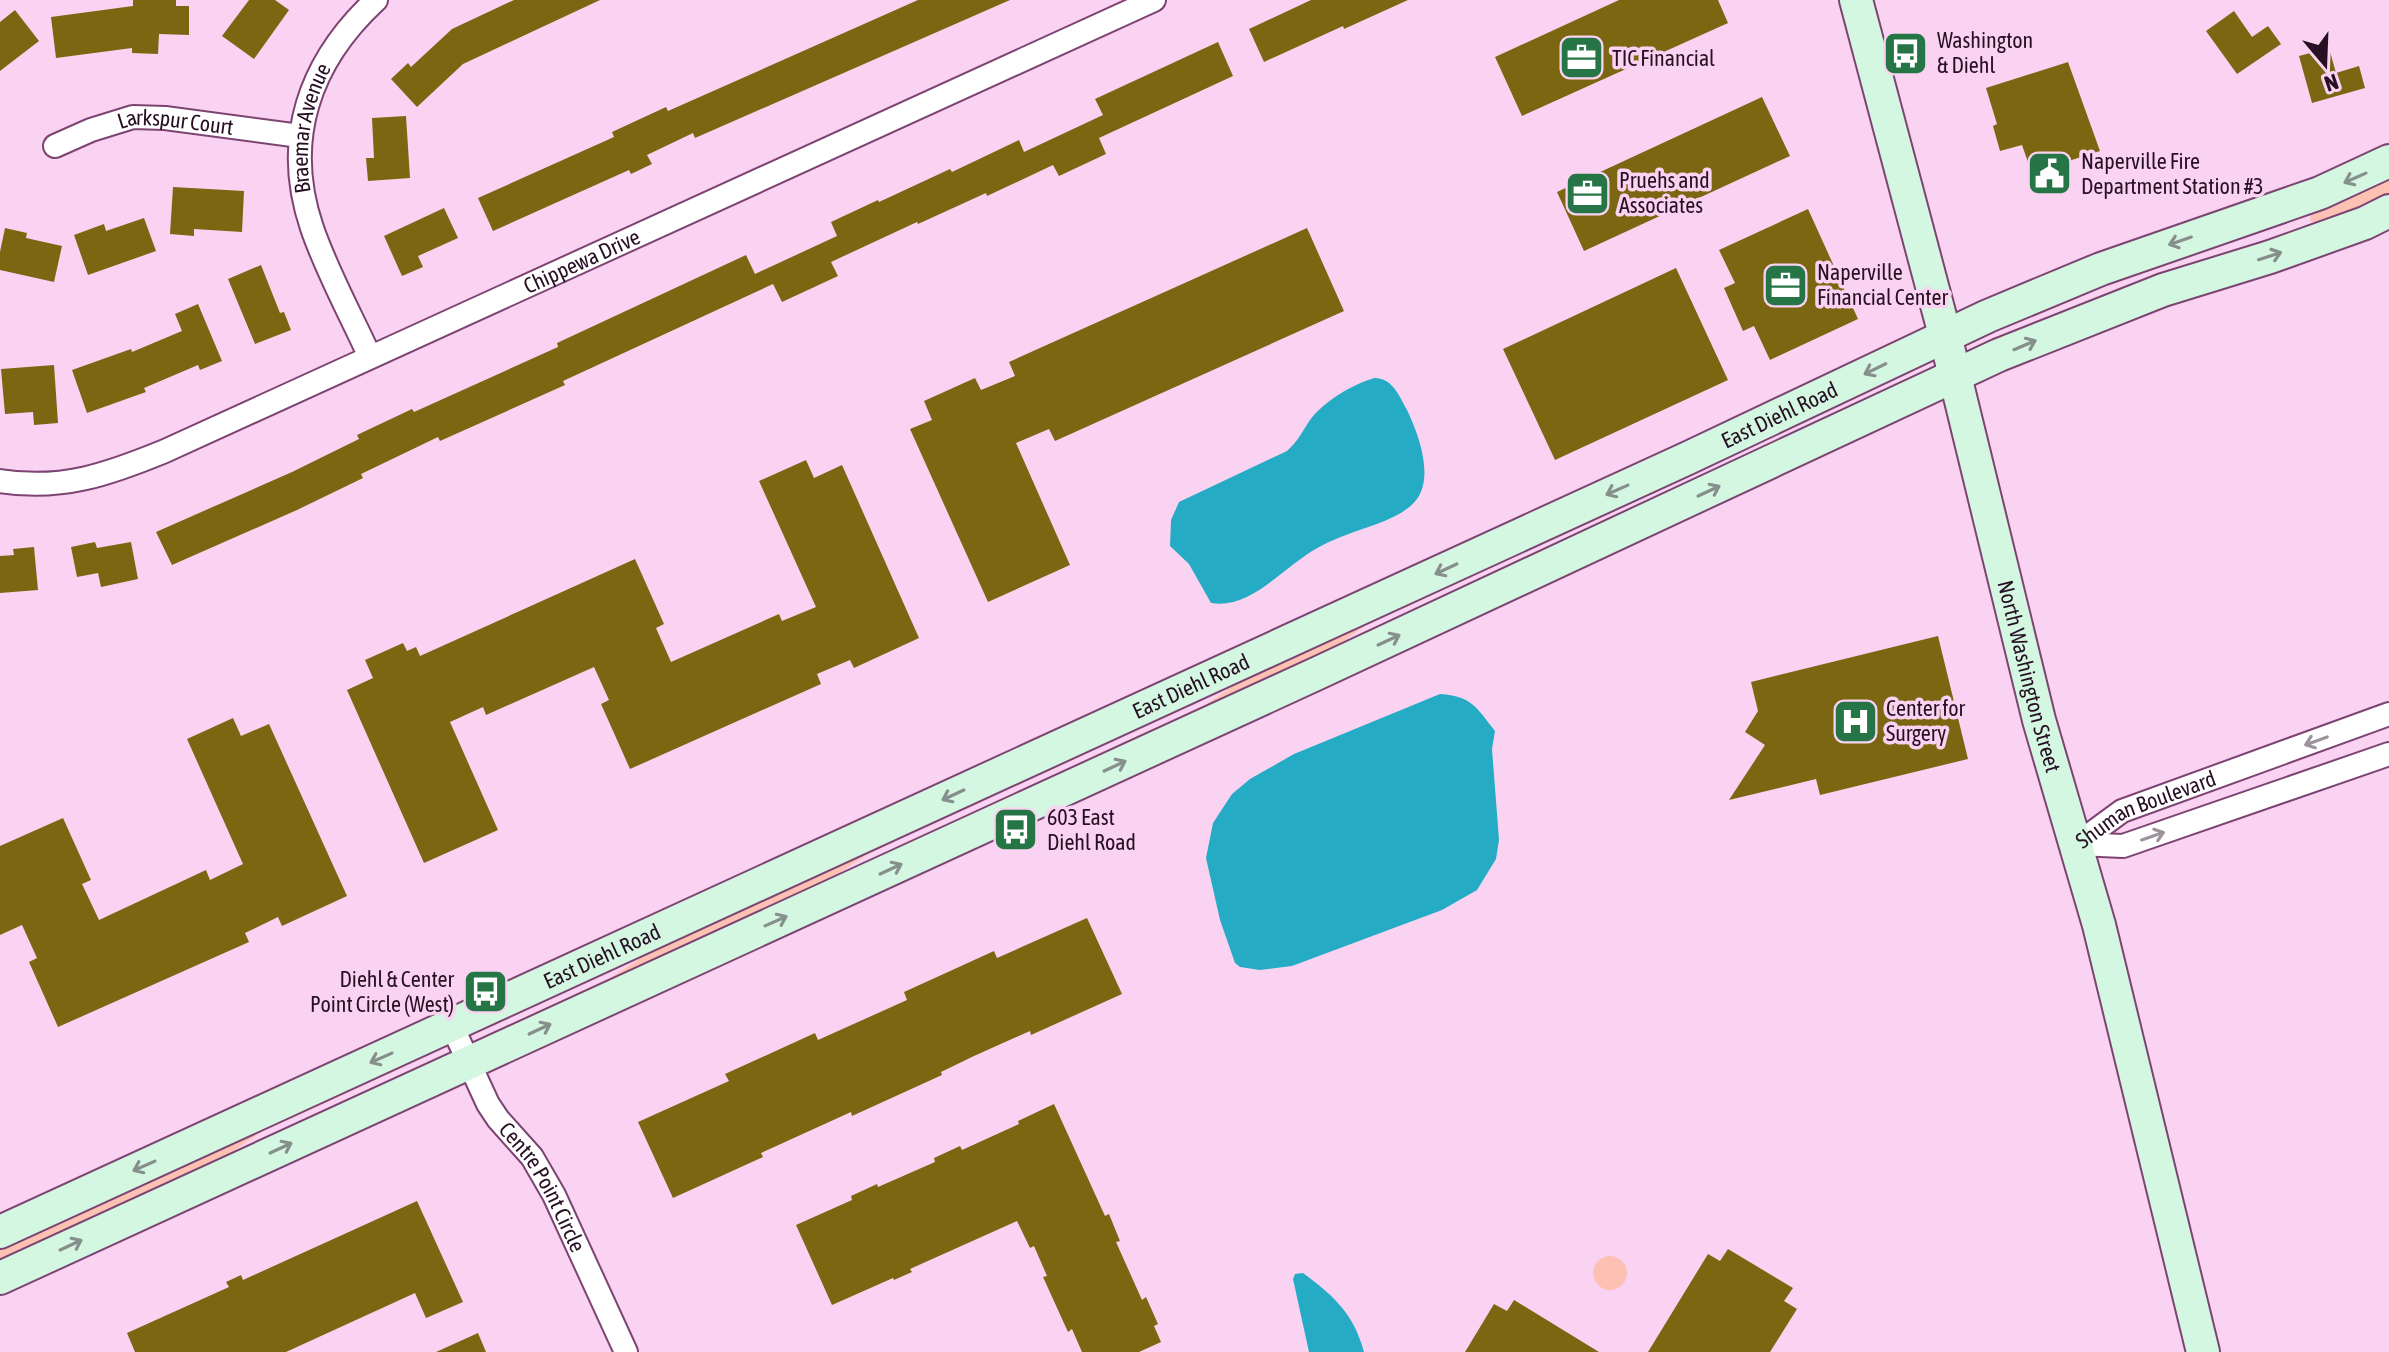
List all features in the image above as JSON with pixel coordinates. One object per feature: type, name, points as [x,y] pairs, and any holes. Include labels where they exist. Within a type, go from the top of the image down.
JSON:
[{"type":"street","name":"Braemar Avenue","points":[[370,357],[312,229],[304,197],[300,136],[304,112],[324,65],[347,29],[376,0]]},
{"type":"street","name":"Chippewa Drive","points":[[0,481],[56,483],[113,473],[1154,0]]},
{"type":"street","name":"North Washington Street","points":[[1856,0],[1945,335],[2039,720],[2077,844],[2138,1078],[2203,1352]]},
{"type":"street","name":"Larkspur Court","points":[[55,146],[91,130],[133,117],[165,118],[300,136]]},
{"type":"street","name":"East Diehl Road","points":[[0,1232],[1700,452],[1945,335],[2101,269],[2320,193],[2389,161]]},
{"type":"street","name":"East Diehl Road","points":[[0,1278],[1955,378],[1999,355],[2163,290],[2270,257],[2365,223],[2389,211]]},
{"type":"street","name":"Shuman Boulevard","points":[[2077,844],[2122,811],[2389,714]]},
{"type":"street","name":"Shuman Boulevard","points":[[2077,844],[2123,846],[2389,754]]},
{"type":"street","name":"Centre Point Circle","points":[[452,1026],[498,1119],[532,1157],[554,1195],[626,1352]]},
{"type":"shaded area","points":[[2389,175],[2389,194],[2318,224],[2310,221],[2316,209]]},
{"type":"shaded area","points":[[1483,565],[1485,570],[1366,625],[1316,661],[1081,769],[1079,763],[1205,705],[1266,664]]},
{"type":"shaded area","points":[[982,796],[983,801],[871,852],[809,893],[505,1033],[503,1028],[612,977],[677,934]]},
{"type":"shaded area","points":[[404,1061],[406,1066],[261,1132],[205,1170],[0,1264],[0,1246]]},
{"type":"shaded area","points":[[1610,1256],[1622,1261],[1627,1273],[1622,1285],[1610,1290],[1598,1285],[1593,1273],[1598,1261]]},
{"type":"water","points":[[1374,378],[1386,381],[1395,389],[1416,430],[1424,466],[1422,489],[1417,499],[1394,517],[1317,548],[1248,596],[1224,604],[1211,603],[1189,564],[1170,546],[1171,520],[1179,502],[1287,451],[1323,406],[1348,389]]},
{"type":"water","points":[[1440,694],[1467,701],[1495,731],[1492,749],[1499,840],[1496,859],[1477,890],[1442,910],[1292,966],[1260,970],[1240,967],[1235,963],[1220,920],[1206,858],[1213,823],[1232,794],[1250,779],[1294,754]]},
{"type":"water","points":[[1303,1273],[1348,1316],[1364,1352],[1309,1352],[1293,1279],[1295,1274]]},
{"type":"building","points":[[133,0],[176,0],[176,6],[189,6],[189,35],[159,34],[158,54],[132,53],[132,48],[56,58],[51,17],[133,6]]},
{"type":"building","points":[[249,0],[275,0],[289,10],[254,59],[222,36]]},
{"type":"building","points":[[514,0],[600,0],[463,64],[417,107],[391,79],[408,63],[411,67],[452,29]]},
{"type":"building","points":[[918,0],[1010,0],[695,138],[693,133],[647,155],[652,164],[631,174],[629,170],[493,231],[478,198],[614,137],[612,132],[666,107],[668,111]]},
{"type":"building","points":[[1311,0],[1408,0],[1264,62],[1249,29]]},
{"type":"building","points":[[1619,0],[1718,0],[1728,23],[1522,116],[1495,57]]},
{"type":"building","points":[[15,10],[39,41],[0,71],[0,22]]},
{"type":"building","points":[[2234,11],[2252,37],[2268,26],[2281,44],[2237,74],[2206,31]]},
{"type":"building","points":[[1218,42],[1233,76],[1099,138],[1106,154],[1059,176],[1053,165],[987,196],[986,193],[917,222],[831,262],[838,276],[782,302],[773,284],[563,381],[565,385],[440,441],[438,437],[361,474],[363,478],[297,510],[172,565],[156,532],[292,472],[359,439],[357,435],[558,347],[557,343],[746,255],[755,274],[837,236],[831,222],[878,200],[950,169],[952,172],[1019,140],[1024,152],[1103,115],[1095,99]]},
{"type":"building","points":[[2329,48],[2336,73],[2359,66],[2365,88],[2312,103],[2299,56]]},
{"type":"building","points":[[2068,62],[2100,151],[2053,166],[2051,158],[2029,165],[2022,145],[2000,151],[1993,126],[1997,124],[1986,88]]},
{"type":"building","points":[[1762,97],[1790,156],[1584,251],[1557,192]]},
{"type":"building","points":[[406,116],[410,178],[368,181],[366,158],[374,158],[372,118]]},
{"type":"building","points":[[173,187],[244,191],[242,232],[194,229],[194,236],[170,234]]},
{"type":"building","points":[[444,208],[458,238],[418,256],[423,267],[402,276],[384,236]]},
{"type":"building","name":"Naperville Financial Center","points":[[1808,209],[1858,319],[1770,360],[1754,326],[1743,331],[1724,288],[1735,283],[1719,250]]},
{"type":"building","points":[[144,218],[156,251],[88,275],[74,235],[104,224],[106,231]]},
{"type":"building","points":[[5,228],[27,233],[26,238],[62,246],[54,282],[0,270]]},
{"type":"building","points":[[1307,228],[1344,311],[1055,441],[1049,429],[1016,443],[1070,565],[988,602],[910,429],[932,420],[924,401],[975,378],[981,390],[1015,376],[1009,362]]},
{"type":"building","points":[[261,265],[280,313],[284,312],[291,330],[255,344],[228,279]]},
{"type":"building","points":[[1676,268],[1728,380],[1555,460],[1503,349]]},
{"type":"building","points":[[198,304],[222,361],[200,370],[198,365],[144,388],[146,392],[87,413],[72,370],[131,349],[132,352],[182,331],[175,314]]},
{"type":"building","points":[[54,365],[58,423],[34,425],[33,412],[5,414],[1,369]]},
{"type":"building","points":[[806,460],[814,478],[842,465],[919,638],[854,668],[850,660],[817,674],[821,684],[630,769],[601,704],[609,700],[594,667],[486,715],[483,707],[450,722],[498,830],[424,863],[347,690],[373,678],[365,660],[403,643],[407,651],[416,647],[420,656],[635,559],[664,624],[656,628],[671,662],[779,614],[782,621],[816,607],[759,481]]},
{"type":"building","points":[[95,542],[97,548],[131,542],[138,579],[101,587],[98,573],[77,577],[71,547]]},
{"type":"building","points":[[34,547],[38,590],[0,593],[0,556],[14,555],[13,549]]},
{"type":"building","name":"Center for Surgery","points":[[1938,636],[1968,759],[1820,795],[1816,779],[1729,800],[1765,745],[1745,732],[1758,711],[1751,682]]},
{"type":"building","points":[[233,718],[241,736],[269,724],[347,896],[282,926],[278,917],[245,933],[249,942],[58,1027],[29,962],[37,958],[22,925],[0,935],[0,846],[63,818],[91,880],[82,884],[99,920],[206,870],[210,880],[243,864],[187,739]]},
{"type":"building","points":[[1087,918],[1122,994],[1031,1035],[1030,1031],[974,1056],[941,1072],[942,1075],[761,1153],[763,1157],[673,1198],[638,1122],[729,1081],[725,1074],[815,1033],[818,1040],[907,1000],[904,992],[994,951],[997,958]]},
{"type":"building","points":[[1054,1104],[1105,1216],[1109,1214],[1120,1241],[1116,1242],[1142,1300],[1146,1297],[1158,1324],[1154,1326],[1161,1342],[1139,1352],[1082,1352],[1072,1329],[1068,1332],[1043,1277],[1047,1276],[1034,1246],[1030,1248],[1017,1221],[910,1269],[912,1272],[832,1305],[796,1225],[852,1200],[851,1196],[877,1184],[878,1187],[935,1162],[934,1158],[960,1146],[962,1150],[1019,1124],[1018,1121]]},
{"type":"building","points":[[417,1201],[463,1302],[426,1318],[415,1293],[286,1352],[135,1352],[127,1333],[229,1287],[226,1282],[241,1275],[243,1280]]},
{"type":"building","points":[[1728,1249],[1793,1288],[1784,1301],[1797,1309],[1770,1352],[1648,1352],[1708,1254],[1720,1261]]},
{"type":"building","points":[[1514,1300],[1599,1352],[1465,1352],[1494,1304],[1507,1311]]},
{"type":"building","points":[[478,1333],[486,1352],[436,1352]]},
{"type":"place","name":"Washington & Diehl","points":[[1906,53]]},
{"type":"place","name":"TIC Financial","points":[[1581,58]]},
{"type":"place","name":"Naperville Fire Department Station #3","points":[[2050,174]]},
{"type":"place","name":"Pruehs and Associates","points":[[1588,193]]},
{"type":"place","name":"Naperville Financial Center","points":[[1786,285]]},
{"type":"place","name":"Center for Surgery","points":[[1855,721]]},
{"type":"place","name":"603 East Diehl Road","points":[[1016,830]]},
{"type":"place","name":"Diehl & Center Point Circle (West)","points":[[485,992]]}]
